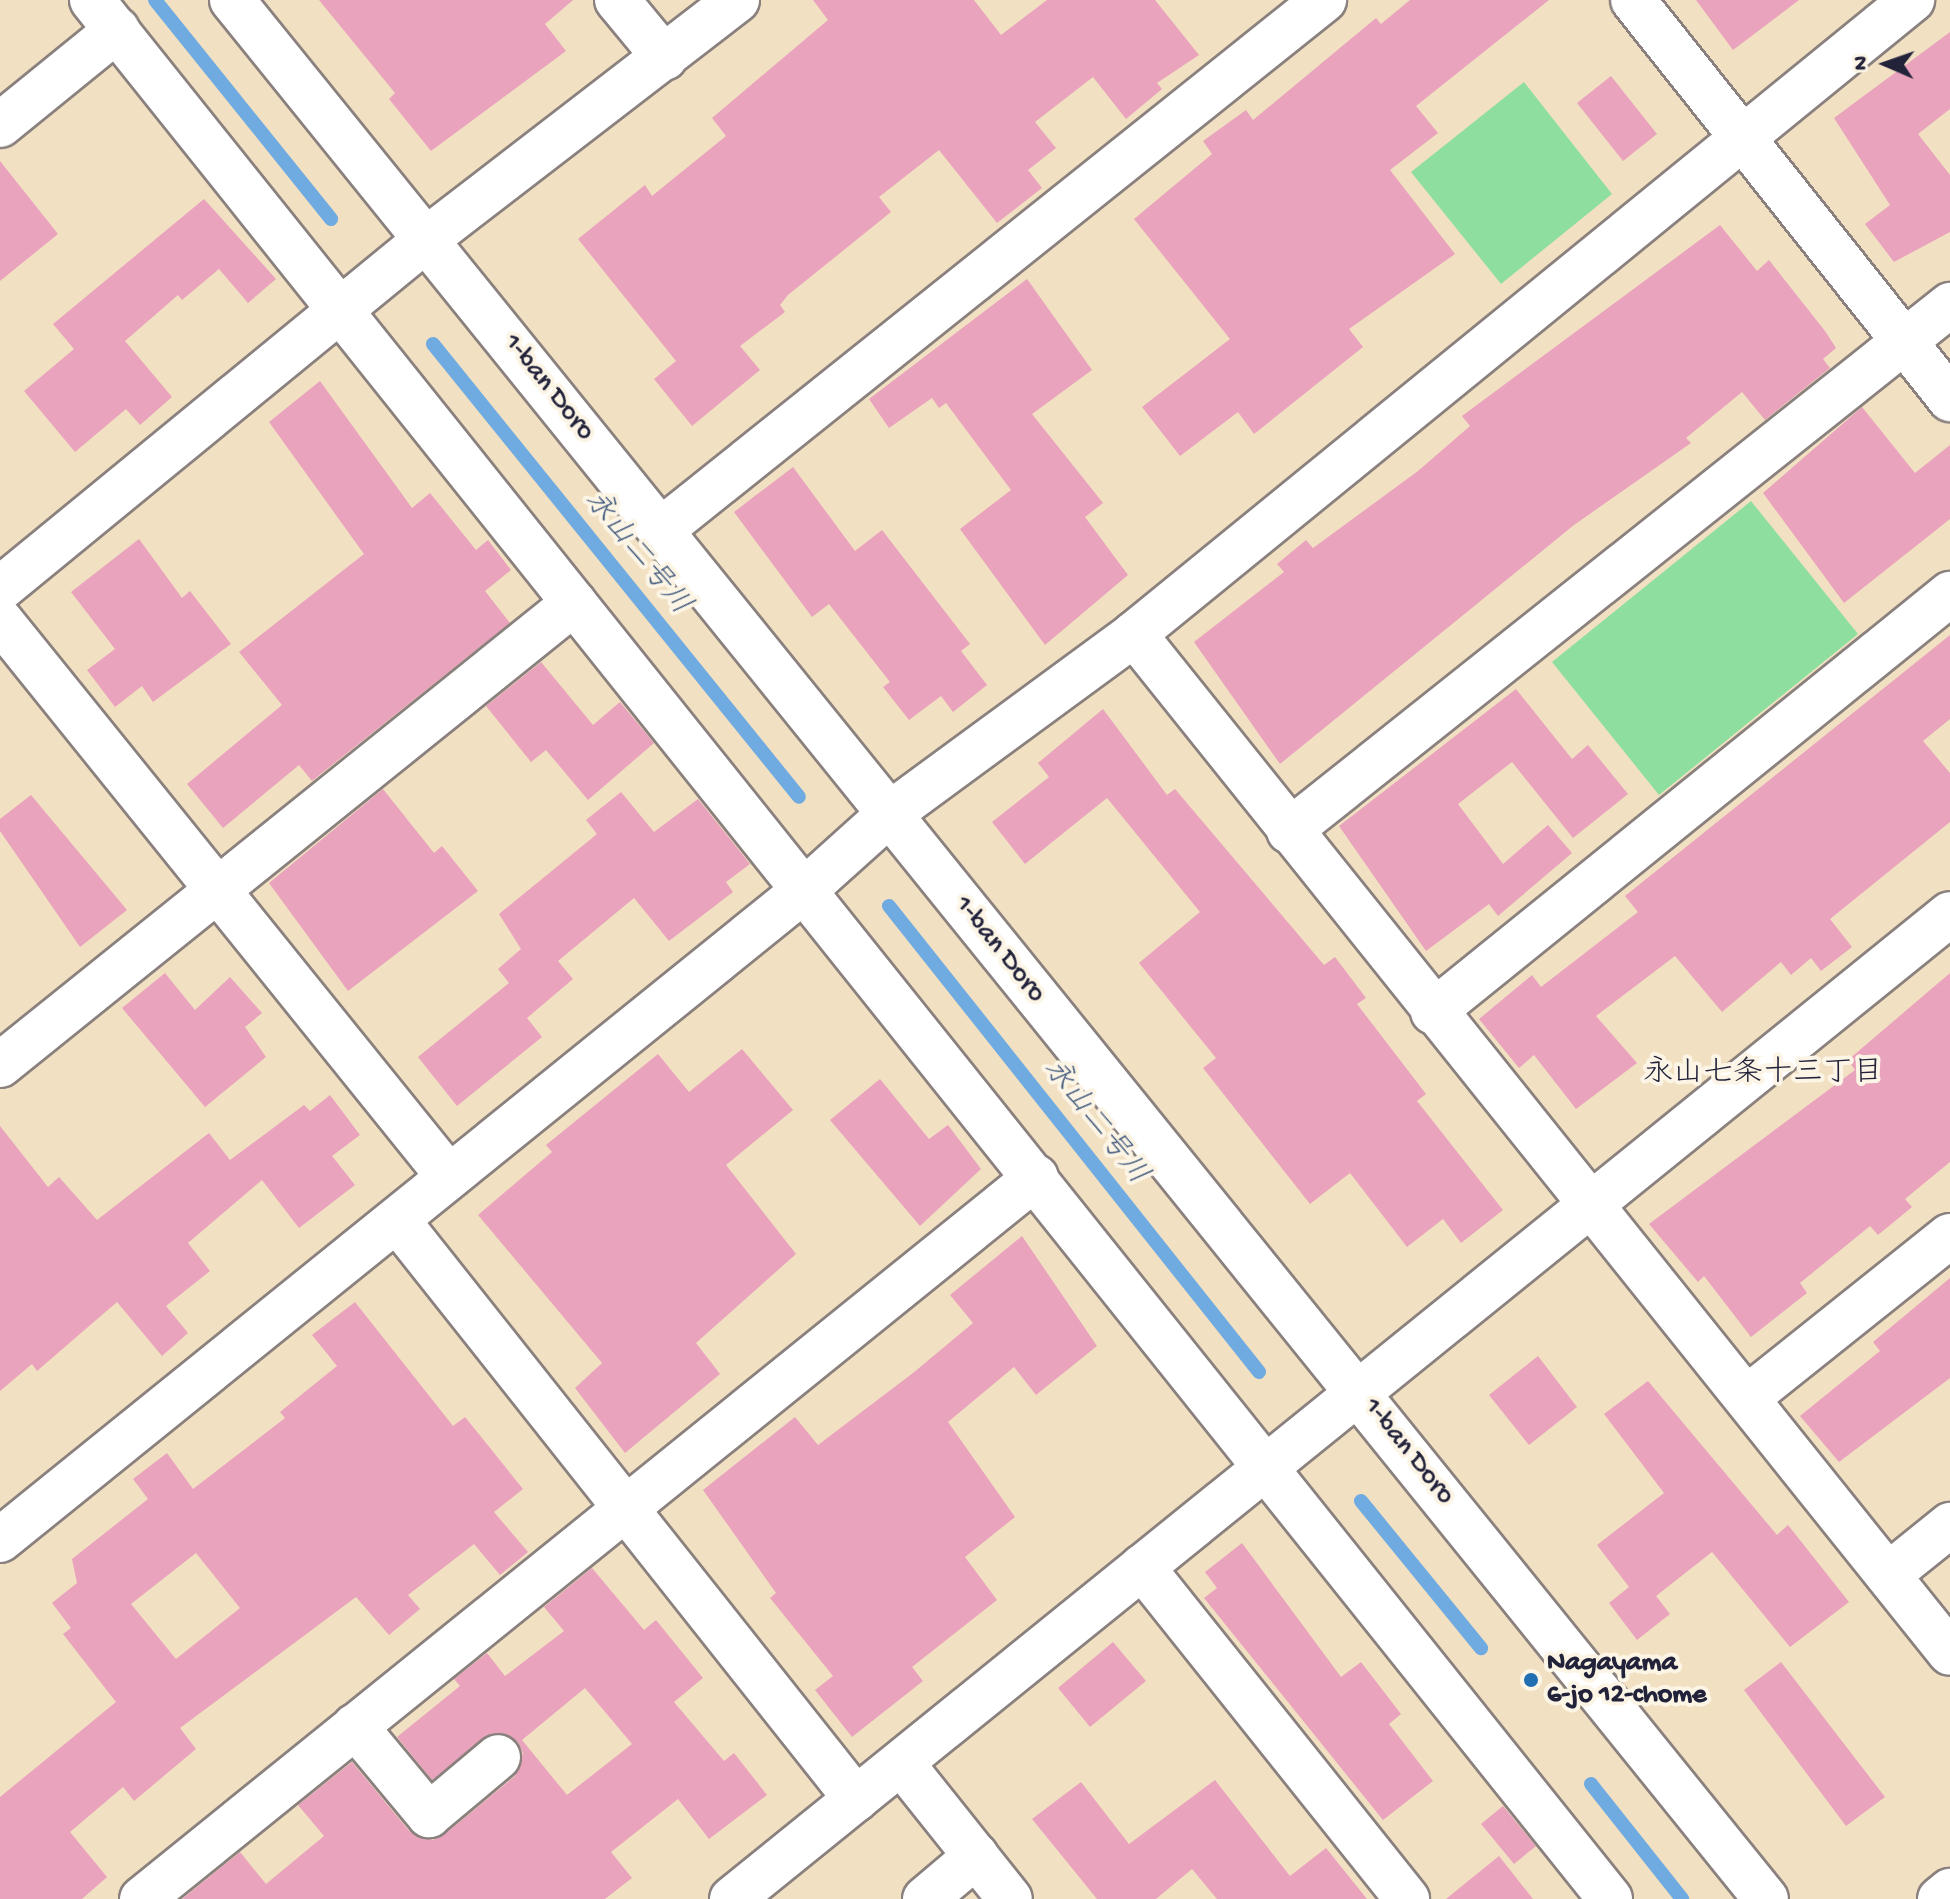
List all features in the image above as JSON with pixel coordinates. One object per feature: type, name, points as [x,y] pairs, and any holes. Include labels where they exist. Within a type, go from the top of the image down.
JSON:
[{"type":"street","name":"1-ban Doro","points":[[232,0],[428,238],[888,815],[1359,1391],[1766,1899]]},
{"type":"street","points":[[617,0],[665,58]]},
{"type":"street","points":[[0,589],[428,238],[737,0]]},
{"type":"street","points":[[661,530],[1324,0]]},
{"type":"street","points":[[1633,0],[1950,399]]},
{"type":"street","points":[[0,1540],[807,888],[888,815],[1134,634],[1912,0]]},
{"type":"street","points":[[0,125],[105,15],[1268,1464],[1610,1899]]},
{"type":"street","points":[[1289,831],[1950,305]]},
{"type":"street","points":[[1433,1012],[1950,594]]},
{"type":"street","points":[[0,1065],[574,603]]},
{"type":"street","points":[[0,620],[215,891],[449,1177]]},
{"type":"street","points":[[1134,634],[1588,1208],[1748,1397],[1950,1653]]},
{"type":"street","points":[[732,1899],[903,1765],[1268,1464],[1950,914]]},
{"type":"street","points":[[142,1899],[1036,1177]]},
{"type":"street","points":[[397,1220],[856,1799]]},
{"type":"street","points":[[1748,1397],[1950,1236]]},
{"type":"street","points":[[1888,1575],[1950,1525]]},
{"type":"street","points":[[1142,1567],[1407,1899]]},
{"type":"street","points":[[355,1726],[429,1815],[498,1757]]},
{"type":"street","points":[[903,1765],[1010,1899]]},
{"type":"street","points":[[925,1899],[976,1856]]},
{"type":"street","points":[[1940,1899],[1950,1891]]},
{"type":"green space","points":[[1524,82],[1612,194],[1501,284],[1411,172]]},
{"type":"green space","points":[[1751,501],[1858,634],[1659,795],[1552,662]]},
{"type":"building","points":[[319,0],[573,0],[545,24],[566,51],[431,151],[389,99],[395,93]]},
{"type":"building","points":[[813,0],[974,0],[1001,35],[1047,0],[1155,0],[1199,55],[1157,83],[1162,89],[1126,119],[1093,77],[1035,122],[1056,148],[1028,170],[1042,188],[997,223],[939,150],[879,197],[891,212],[788,295],[780,305],[785,312],[740,346],[760,370],[692,426],[654,379],[676,361],[578,239],[645,185],[652,196],[726,136],[712,118],[828,20]]},
{"type":"building","points":[[1410,0],[1549,0],[1416,106],[1438,133],[1390,170],[1455,254],[1349,329],[1363,347],[1254,434],[1238,412],[1180,456],[1142,407],[1230,339],[1134,219],[1212,154],[1203,141],[1246,110],[1253,120],[1376,18],[1381,24]]},
{"type":"building","points":[[1696,0],[1799,0],[1733,50]]},
{"type":"building","points":[[1950,32],[1950,109],[1918,134],[1950,175],[1950,232],[1894,262],[1865,224],[1890,205],[1834,118]]},
{"type":"building","points":[[1611,76],[1657,134],[1623,161],[1577,103]]},
{"type":"building","points":[[0,161],[58,234],[0,281]]},
{"type":"building","points":[[204,199],[276,279],[248,303],[219,269],[182,300],[178,295],[125,341],[172,397],[140,425],[126,409],[75,452],[24,391],[74,349],[53,324]]},
{"type":"building","points":[[1720,225],[1757,271],[1769,260],[1825,331],[1836,348],[1823,359],[1830,368],[1765,420],[1742,392],[1686,438],[1691,443],[1574,525],[1280,764],[1194,642],[1284,572],[1277,564],[1306,540],[1313,548],[1418,471],[1470,426],[1462,416]]},
{"type":"building","points":[[1027,279],[1092,370],[1032,414],[1103,503],[1085,517],[1128,575],[1045,645],[960,529],[1011,490],[946,403],[939,408],[932,398],[889,428],[869,399]]},
{"type":"building","points":[[320,381],[412,508],[430,493],[476,550],[488,540],[511,570],[485,591],[510,623],[312,781],[299,765],[223,828],[187,784],[282,705],[239,652],[364,554],[269,422]]},
{"type":"building","points":[[1862,407],[1915,473],[1950,445],[1950,519],[1844,603],[1763,493]]},
{"type":"building","points":[[793,467],[855,551],[882,530],[970,644],[961,651],[987,685],[953,712],[941,696],[909,720],[883,687],[890,682],[829,604],[812,617],[734,512]]},
{"type":"building","points":[[139,539],[182,598],[190,591],[231,644],[153,702],[142,686],[115,707],[87,670],[115,649],[71,592]]},
{"type":"building","points":[[1950,635],[1950,719],[1923,741],[1950,773],[1950,822],[1830,919],[1852,947],[1821,971],[1811,958],[1791,975],[1781,962],[1722,1012],[1675,956],[1596,1016],[1637,1063],[1576,1109],[1534,1055],[1519,1068],[1479,1019],[1532,975],[1541,987],[1638,912],[1625,896]]},
{"type":"building","points":[[541,662],[593,725],[620,702],[654,743],[588,800],[546,750],[531,762],[486,706]]},
{"type":"building","points":[[1516,689],[1572,759],[1588,745],[1628,794],[1573,838],[1512,762],[1458,804],[1503,864],[1548,825],[1572,853],[1498,916],[1489,904],[1426,951],[1339,826]]},
{"type":"building","points":[[1103,709],[1167,795],[1175,789],[1324,965],[1335,957],[1366,998],[1357,1004],[1426,1094],[1417,1101],[1503,1210],[1461,1243],[1443,1219],[1407,1247],[1350,1173],[1310,1204],[1203,1068],[1216,1058],[1139,963],[1200,912],[1107,798],[1025,864],[992,822],[1049,777],[1038,763]]},
{"type":"building","points":[[383,789],[434,853],[442,846],[478,891],[348,991],[269,883]]},
{"type":"building","points":[[621,792],[654,832],[698,799],[750,864],[726,882],[733,892],[669,941],[634,898],[558,961],[573,979],[527,1018],[542,1037],[457,1106],[418,1057],[509,983],[498,969],[521,949],[499,914],[597,834],[586,820]]},
{"type":"building","points":[[31,795],[127,910],[80,947],[0,831],[0,819]]},
{"type":"building","points":[[165,973],[195,1010],[230,977],[262,1013],[245,1027],[266,1057],[205,1107],[122,1008]]},
{"type":"building","points":[[1950,973],[1950,1162],[1905,1199],[1912,1207],[1878,1235],[1870,1226],[1800,1283],[1807,1293],[1751,1337],[1704,1276],[1698,1282],[1649,1224],[1855,1070],[1848,1060]]},
{"type":"building","points":[[742,1049],[793,1110],[726,1165],[796,1254],[696,1343],[720,1374],[625,1453],[575,1388],[602,1363],[478,1215],[552,1152],[546,1145],[658,1054],[689,1092]]},
{"type":"building","points":[[880,1079],[929,1139],[948,1125],[981,1169],[920,1226],[830,1120]]},
{"type":"building","points":[[330,1095],[360,1135],[332,1156],[355,1185],[299,1228],[262,1180],[188,1243],[210,1271],[166,1306],[188,1333],[162,1356],[117,1302],[37,1371],[32,1364],[0,1391],[0,1126],[48,1187],[59,1177],[97,1220],[209,1133],[230,1160],[304,1105],[310,1111]]},
{"type":"building","points":[[1022,1236],[1097,1346],[1036,1395],[1014,1367],[948,1422],[1015,1517],[965,1557],[997,1600],[912,1667],[923,1681],[852,1737],[815,1690],[833,1676],[770,1598],[776,1593],[703,1490],[795,1417],[818,1445],[913,1373],[973,1323],[950,1295]]},
{"type":"building","points":[[1950,1278],[1950,1378],[1839,1462],[1800,1416],[1880,1351],[1873,1342]]},
{"type":"building","points":[[355,1302],[453,1426],[465,1417],[523,1489],[494,1512],[528,1552],[500,1575],[474,1544],[408,1595],[420,1609],[389,1635],[356,1597],[180,1728],[196,1749],[134,1801],[123,1787],[70,1832],[107,1877],[82,1899],[0,1899],[0,1797],[116,1702],[63,1634],[71,1628],[52,1603],[77,1583],[72,1559],[148,1499],[133,1479],[167,1453],[193,1489],[285,1418],[280,1412],[337,1366],[312,1335]],"holes":[[[196,1553],[240,1608],[176,1659],[131,1604]]]},
{"type":"building","points":[[1538,1356],[1577,1407],[1529,1445],[1489,1395]]},
{"type":"building","points":[[1648,1381],[1777,1535],[1788,1525],[1849,1602],[1790,1647],[1712,1552],[1656,1596],[1670,1614],[1637,1640],[1609,1603],[1629,1587],[1597,1545],[1664,1493],[1604,1414]]},
{"type":"building","points":[[1242,1543],[1341,1677],[1361,1662],[1401,1714],[1389,1724],[1433,1781],[1383,1820],[1204,1598],[1217,1588],[1205,1572]]},
{"type":"building","points":[[592,1568],[644,1630],[656,1620],[703,1678],[674,1702],[724,1761],[734,1753],[767,1795],[709,1839],[678,1799],[611,1852],[632,1878],[605,1899],[182,1899],[240,1852],[266,1884],[324,1836],[298,1805],[352,1762],[410,1832],[433,1840],[445,1834],[515,1776],[523,1753],[518,1742],[493,1733],[432,1780],[397,1737],[460,1686],[454,1679],[487,1653],[505,1676],[564,1631],[544,1607]],"holes":[[[585,1688],[632,1744],[567,1795],[522,1740]]]},
{"type":"building","points":[[1113,1642],[1146,1681],[1090,1727],[1058,1688]]},
{"type":"building","points":[[1781,1662],[1885,1797],[1846,1826],[1744,1690]]},
{"type":"building","points":[[1215,1780],[1290,1876],[1326,1848],[1367,1899],[1217,1899],[1192,1869],[1156,1899],[1097,1899],[1032,1819],[1081,1782],[1129,1844]]},
{"type":"building","points":[[1503,1806],[1536,1846],[1514,1864],[1481,1824]]},
{"type":"building","points":[[1499,1856],[1533,1899],[1446,1899]]},
{"type":"waterway","name":"永山二号川","points":[[155,0],[331,219]]},
{"type":"waterway","name":"永山二号川","points":[[433,344],[799,797]]},
{"type":"waterway","name":"永山二号川","points":[[889,906],[1259,1372]]},
{"type":"waterway","name":"永山二号川","points":[[1361,1501],[1481,1648]]},
{"type":"waterway","name":"永山二号川","points":[[1591,1784],[1682,1899]]},
{"type":"place","name":"Nagayama 6-jo 12-chome","points":[[1531,1680]]},
{"type":"district","name":"永山七条十三丁目","points":[[1763,1075]]}]
